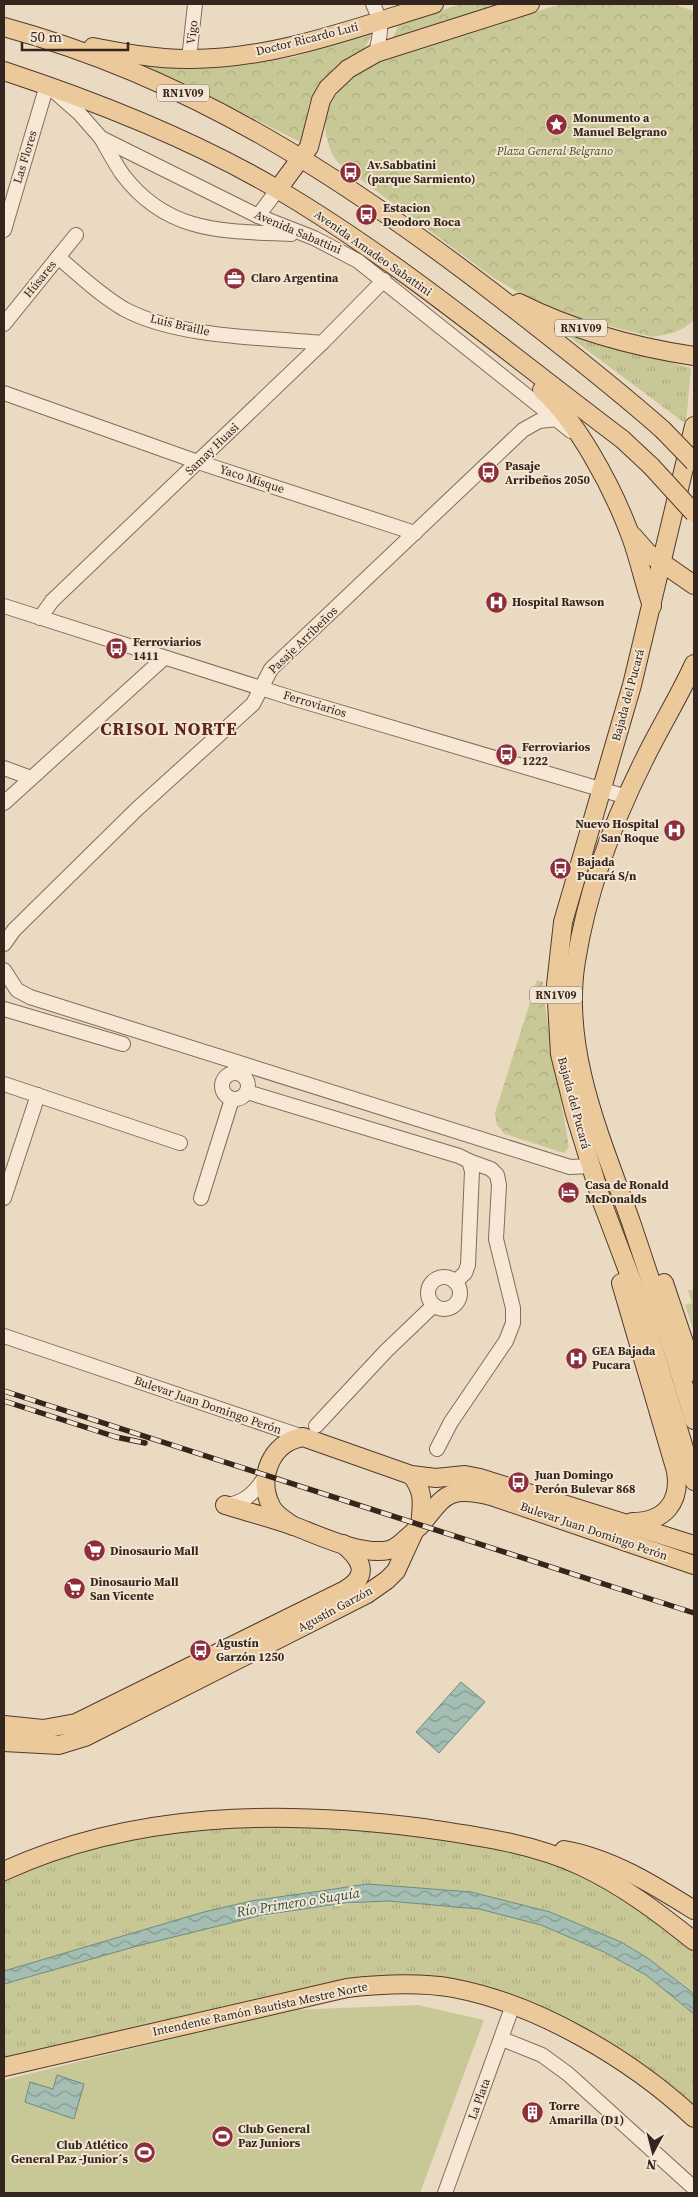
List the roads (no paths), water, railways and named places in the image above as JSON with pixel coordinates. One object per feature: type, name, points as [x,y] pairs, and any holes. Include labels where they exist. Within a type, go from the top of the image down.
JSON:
[{"type":"main road","name":"Doctor Ricardo Luti","points":[[58,41],[131,54],[189,59],[252,53],[285,47],[434,4]]},
{"type":"main road","points":[[278,189],[309,148],[321,100],[328,88],[348,69],[376,53],[530,4]]},
{"type":"main road","name":"RN1V09","points":[[4,27],[58,41],[218,110],[302,157],[385,211],[475,279],[537,312],[561,322],[623,342],[694,356]]},
{"type":"main road","name":"Avenida Amadeo Sabattini","points":[[4,71],[47,85],[173,136],[278,189],[388,261],[622,439],[651,466],[694,512]]},
{"type":"main road","points":[[388,261],[430,299],[552,399],[583,440],[628,529],[652,606]]},
{"type":"main road","points":[[475,279],[602,377],[663,430],[694,462]]},
{"type":"main road","name":"Bajada del Pucará","points":[[693,1477],[639,1300],[602,1202],[575,1114],[560,1054],[557,977],[563,922],[632,686],[694,426]]},
{"type":"main road","points":[[628,529],[648,553],[694,585]]},
{"type":"main road","name":"Bajada del Pucará","points":[[694,664],[645,757],[627,797],[596,879],[576,964],[574,988],[574,1028],[582,1073],[655,1292],[694,1420]]},
{"type":"main road","points":[[613,1169],[649,1240],[694,1372]]},
{"type":"main road","points":[[602,1202],[617,1268],[674,1461],[678,1484],[677,1495],[664,1512],[644,1522],[625,1522]]},
{"type":"main road","points":[[294,1526],[282,1518],[270,1505],[264,1478],[272,1459],[281,1446],[309,1431]]},
{"type":"main road","name":"Bulevar Juan Domingo Perón","points":[[309,1431],[411,1475],[436,1478],[465,1475],[480,1478],[580,1511],[625,1522],[694,1545]]},
{"type":"main road","points":[[225,1505],[340,1542],[377,1551],[385,1550],[399,1545],[417,1529],[422,1496],[417,1482],[411,1475]]},
{"type":"main road","name":"Bulevar Juan Domingo Perón","points":[[417,1529],[446,1496],[464,1490],[491,1496],[694,1565]]},
{"type":"main road","name":"Agustín Garzón","points":[[4,1742],[45,1746],[59,1745],[86,1737],[367,1594],[387,1580],[396,1570],[417,1529]]},
{"type":"main road","name":"Agustín Garzón","points":[[4,1725],[43,1729],[76,1724],[346,1590],[358,1580],[361,1566],[355,1554],[340,1542]]},
{"type":"main road","points":[[4,1871],[32,1858],[104,1836],[133,1830],[208,1820],[283,1816],[334,1818],[567,1850],[605,1861],[669,1894],[694,1910]]},
{"type":"main road","points":[[496,1839],[551,1855],[597,1874],[634,1896],[694,1941]]},
{"type":"main road","name":"Intendente Ramón Bautista Mestre Norte","points":[[4,2067],[227,2014],[347,1988],[398,1984],[452,1988],[513,2005],[577,2036],[627,2065],[658,2087],[694,2118]]},
{"type":"street","name":"Vigo","points":[[189,59],[195,4]]},
{"type":"street","points":[[373,4],[380,20],[382,31],[376,53]]},
{"type":"street","name":"Avenida Sabattini","points":[[47,85],[84,118],[101,138],[258,216],[342,251],[396,289],[583,440]]},
{"type":"street","name":"Las Flores","points":[[4,230],[47,85]]},
{"type":"street","points":[[101,138],[122,173],[134,188],[164,212],[192,225],[210,229],[303,234]]},
{"type":"street","points":[[258,216],[278,189]]},
{"type":"street","name":"Húsares","points":[[7,316],[76,235]]},
{"type":"street","name":"Luis Braille","points":[[58,257],[102,295],[145,318],[210,333],[322,343]]},
{"type":"street","name":"Samay Huasi","points":[[40,618],[52,601],[322,343],[384,280]]},
{"type":"street","points":[[396,289],[430,299]]},
{"type":"street","name":"Yaco Misque","points":[[4,393],[198,462],[415,533]]},
{"type":"street","name":"Pasaje Arribeños","points":[[4,944],[14,930],[137,809],[254,704],[271,669],[523,430],[539,421],[557,419]]},
{"type":"street","name":"Ferroviarios","points":[[4,606],[164,658],[627,797]]},
{"type":"street","points":[[4,803],[164,658]]},
{"type":"street","points":[[4,768],[31,778]]},
{"type":"street","points":[[4,970],[7,978],[18,990],[30,996],[570,1167],[592,1166]]},
{"type":"street","points":[[4,1009],[123,1044]]},
{"type":"street","points":[[236,1074],[243,1076],[248,1084],[246,1092],[240,1098],[232,1098],[223,1090],[223,1082],[228,1076],[236,1074]]},
{"type":"street","points":[[4,1084],[180,1143]]},
{"type":"street","points":[[246,1092],[459,1156],[491,1169],[497,1175],[499,1185],[497,1245],[513,1308],[513,1323],[506,1341],[451,1422],[437,1449]]},
{"type":"street","points":[[4,1198],[38,1095]]},
{"type":"street","points":[[201,1198],[232,1098]]},
{"type":"street","points":[[455,1282],[465,1273],[468,1265],[472,1171],[469,1161]]},
{"type":"street","points":[[441,1278],[455,1282],[460,1291],[458,1302],[450,1308],[439,1308],[434,1305],[429,1297],[432,1283],[441,1278]]},
{"type":"street","points":[[309,1431],[386,1351],[434,1305]]},
{"type":"street","name":"Bulevar Juan Domingo Perón","points":[[4,1336],[309,1431]]},
{"type":"street","points":[[225,1505],[234,1504],[247,1498],[258,1488],[264,1478]]},
{"type":"street","name":"La Plata","points":[[445,2193],[513,2005]]},
{"type":"street","points":[[502,2038],[535,2052],[568,2074],[694,2188]]},
{"type":"water","points":[[461,1682],[485,1702],[439,1753],[416,1732]]},
{"type":"water","name":"Río Primero o Suquía","points":[[368,1884],[471,1892],[550,1912],[621,1942],[649,1959],[694,1994],[694,2014],[646,1975],[604,1952],[541,1925],[479,1909],[388,1901],[345,1903],[263,1915],[137,1946],[4,1984],[4,1971],[204,1912],[251,1901]]},
{"type":"water","points":[[57,2075],[84,2084],[74,2119],[25,2102],[30,2082],[53,2089]]},
{"type":"railway","points":[[4,1391],[694,1613]]},
{"type":"railway","points":[[4,1401],[116,1437],[145,1443]]},
{"type":"place","name":"Monumento a Manuel Belgrano","points":[[557,125]]},
{"type":"place","name":"Av.Sabbatini (parque Sarmiento)","points":[[351,172]]},
{"type":"place","name":"Estacion Deodoro Roca","points":[[367,215]]},
{"type":"place","name":"Claro Argentina","points":[[235,278]]},
{"type":"place","name":"Pasaje Arribeños 2050","points":[[489,473]]},
{"type":"place","name":"Hospital Rawson","points":[[496,602]]},
{"type":"place","name":"Ferroviarios 1411","points":[[117,649]]},
{"type":"place","name":"Ferroviarios 1222","points":[[506,754]]},
{"type":"place","name":"Nuevo Hospital San Roque","points":[[675,831]]},
{"type":"place","name":"Bajada Pucará S/n","points":[[561,869]]},
{"type":"place","name":"Casa de Ronald McDonalds","points":[[569,1192]]},
{"type":"place","name":"GEA Bajada Pucara","points":[[576,1358]]},
{"type":"place","name":"Juan Domingo Perón Bulevar 868","points":[[519,1482]]},
{"type":"place","name":"Dinosaurio Mall","points":[[94,1551]]},
{"type":"place","name":"Dinosaurio Mall San Vicente","points":[[74,1589]]},
{"type":"place","name":"Agustín Garzón 1250","points":[[200,1650]]},
{"type":"place","name":"Torre Amarilla (D1)","points":[[533,2113]]},
{"type":"place","name":"Club General Paz Juniors","points":[[222,2136]]},
{"type":"place","name":"Club Atlético General Paz -Junior´s","points":[[144,2152]]},
{"type":"district","name":"CRISOL NORTE","points":[[169,729]]},
{"type":"park label","name":"Plaza General Belgrano","points":[[555,151]]}]
